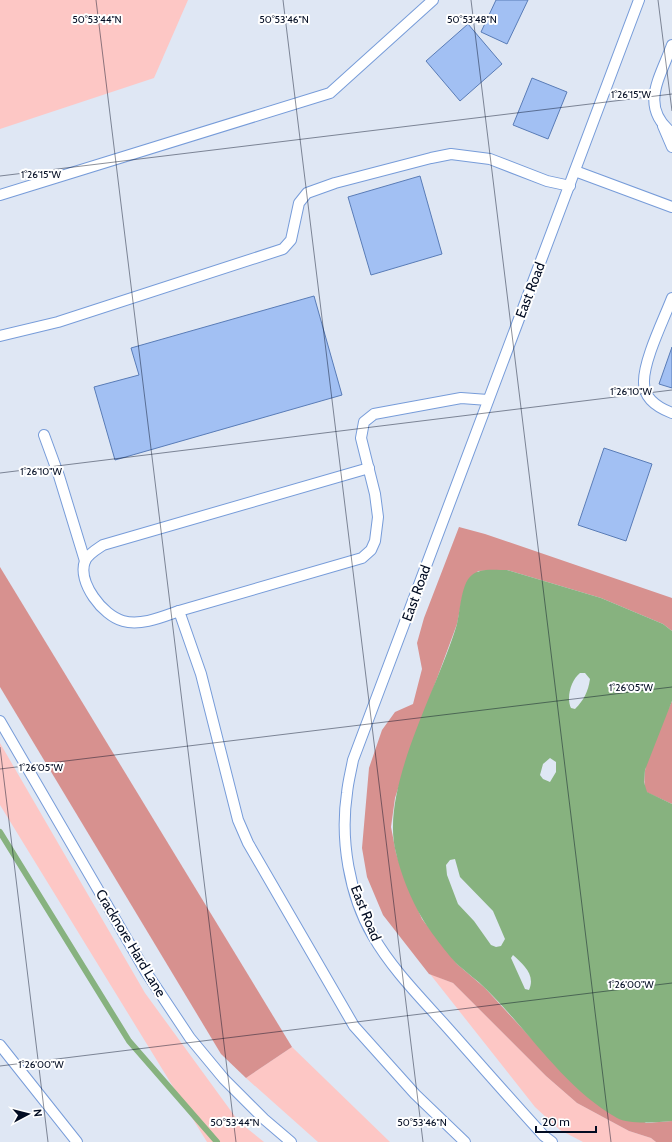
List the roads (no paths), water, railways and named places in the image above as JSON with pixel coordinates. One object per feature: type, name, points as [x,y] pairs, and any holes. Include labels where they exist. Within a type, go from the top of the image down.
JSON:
[{"type":"lane","points":[[0,195],[330,93],[433,0]]},
{"type":"lane","name":"East Road","points":[[552,1142],[544,1136],[389,960],[372,935],[358,900],[347,861],[345,824],[346,793],[353,760],[570,186],[638,0]]},
{"type":"lane","points":[[672,46],[655,90],[653,104],[656,115],[663,126],[672,147]]},
{"type":"lane","points":[[663,126],[672,133]]},
{"type":"lane","points":[[0,336],[58,322],[283,249],[291,240],[299,203],[307,193],[335,182],[451,154],[490,159],[548,181],[570,186]]},
{"type":"lane","points":[[575,171],[672,207]]},
{"type":"lane","points":[[672,298],[646,366],[643,384],[650,399],[657,407],[672,413]]},
{"type":"lane","points":[[44,435],[59,476],[85,561],[84,572],[89,589],[99,606],[122,621],[141,622],[362,558],[371,550],[375,541],[378,517],[375,494],[361,438],[364,422],[374,414],[461,398],[488,400]]},
{"type":"lane","points":[[85,561],[92,553],[103,545],[369,468]]},
{"type":"lane","points":[[179,611],[201,674],[238,820],[254,855],[354,1026],[415,1094],[465,1142]]},
{"type":"lane","name":"Cracknore Hard Lane","points":[[0,721],[146,972],[190,1038],[224,1078],[264,1120],[291,1142]]},
{"type":"lane","points":[[0,1045],[77,1142]]},
{"type":"waterway","points":[[0,832],[129,1041],[217,1142]]}]
